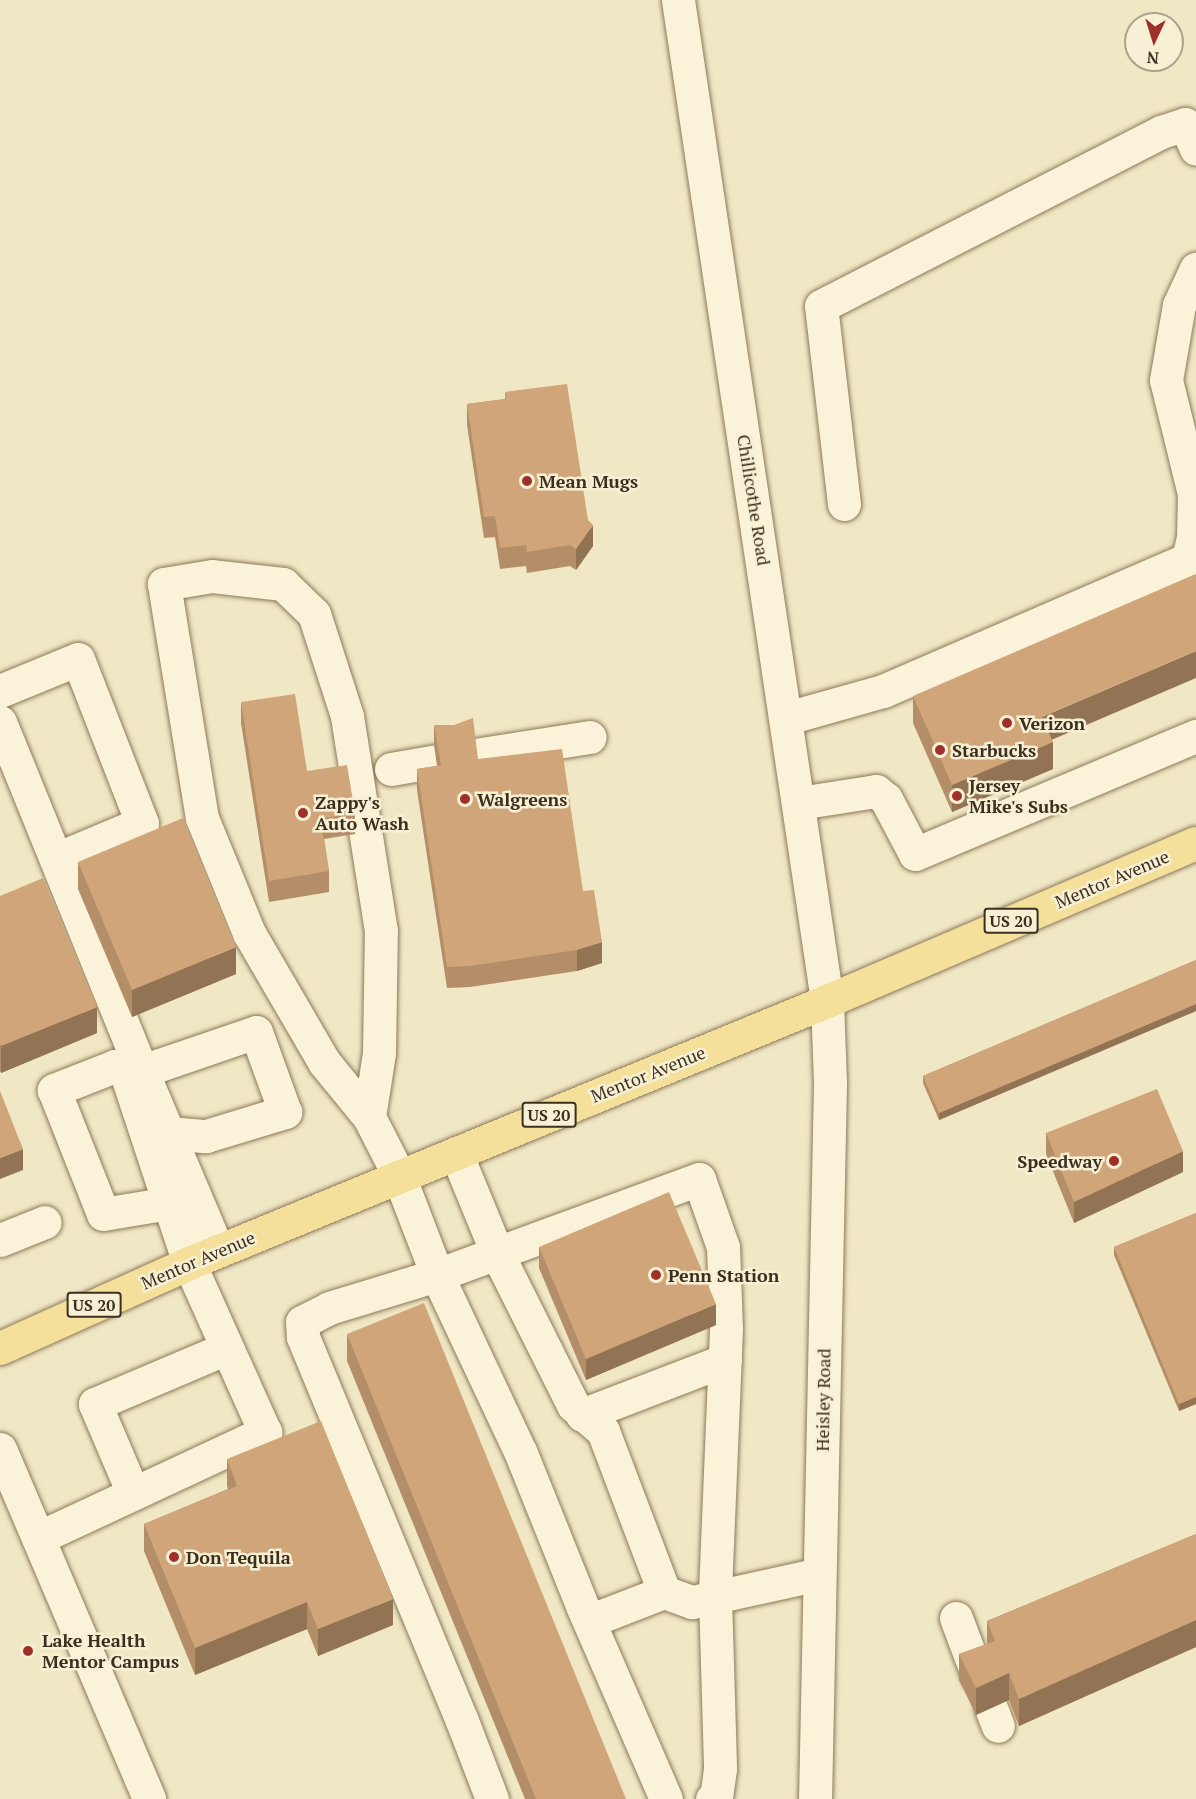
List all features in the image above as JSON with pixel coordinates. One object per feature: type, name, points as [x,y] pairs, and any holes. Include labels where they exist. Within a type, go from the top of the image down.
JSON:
[{"type":"main road","name":"Mentor Avenue","points":[[0,1348],[203,1257],[827,1001],[1196,843]]},
{"type":"street","name":"Chillicothe Road","points":[[678,0],[827,1001]]},
{"type":"street","points":[[844,504],[821,306],[1161,132],[1185,124],[1196,148]]},
{"type":"street","points":[[786,718],[883,691],[1188,559],[1193,538],[1194,494],[1166,380],[1179,306],[1196,269]]},
{"type":"street","points":[[369,1117],[379,1053],[381,931],[347,716],[314,614],[283,584],[212,576],[164,584],[202,818],[249,933],[324,1062],[369,1117],[399,1176],[438,1275],[520,1451],[589,1621],[666,1799]]},
{"type":"street","points":[[0,691],[78,660],[142,823],[56,859]]},
{"type":"street","points":[[0,722],[168,1133],[227,1348],[265,1432],[38,1538]]},
{"type":"street","points":[[799,803],[876,791],[886,799],[915,854],[1196,736]]},
{"type":"street","points":[[475,755],[590,737]]},
{"type":"street","points":[[391,769],[436,761]]},
{"type":"street","name":"Heisley Road","points":[[815,1799],[830,1084],[827,1001]]},
{"type":"street","points":[[142,1071],[256,1032],[285,1112],[206,1136],[168,1133]]},
{"type":"street","points":[[169,1203],[103,1214],[54,1090],[115,1066],[124,1070],[169,1203],[203,1257]]},
{"type":"street","points":[[456,1153],[497,1253],[573,1405],[603,1431],[663,1592]]},
{"type":"street","points":[[492,1799],[303,1337],[302,1322],[329,1308],[438,1275],[699,1179],[723,1247],[726,1329],[715,1597],[720,1769],[716,1796],[712,1799]]},
{"type":"street","points":[[0,1240],[45,1222]]},
{"type":"street","points":[[133,1493],[95,1404],[227,1348]]},
{"type":"street","points":[[582,1415],[725,1360]]},
{"type":"street","points":[[0,1449],[149,1799]]},
{"type":"street","points":[[589,1621],[663,1592],[692,1602],[819,1574]]},
{"type":"street","points":[[956,1618],[977,1674]]},
{"type":"building","name":"Mean Mugs","points":[[567,384],[588,520],[593,525],[576,549],[570,545],[527,552],[526,545],[500,548],[495,516],[484,517],[467,404],[506,399],[505,392]]},
{"type":"building","points":[[1196,574],[1196,651],[1042,717],[1053,742],[952,785],[913,696]]},
{"type":"building","name":"Zappy's Auto Wash","points":[[295,694],[307,771],[347,765],[355,813],[320,819],[329,871],[269,881],[241,702]]},
{"type":"building","name":"Walgreens","points":[[473,718],[478,759],[562,749],[583,891],[594,890],[602,942],[577,950],[470,966],[447,967],[417,769],[441,765],[434,725],[454,725]]},
{"type":"building","points":[[183,818],[236,947],[132,990],[78,862]]},
{"type":"building","points":[[43,878],[97,1007],[1,1046],[0,896]]},
{"type":"building","points":[[1196,960],[1196,1004],[939,1113],[923,1076]]},
{"type":"building","points":[[1157,1089],[1183,1151],[1074,1202],[1046,1133]]},
{"type":"building","points":[[0,1091],[23,1149],[0,1158]]},
{"type":"building","points":[[669,1192],[716,1304],[586,1359],[539,1247]]},
{"type":"building","points":[[1196,1213],[1196,1397],[1179,1404],[1114,1247]]},
{"type":"building","points":[[424,1303],[626,1799],[536,1799],[347,1334]]},
{"type":"building","points":[[321,1421],[393,1599],[318,1629],[307,1602],[195,1648],[144,1524],[237,1486],[227,1459]]},
{"type":"building","points":[[1196,1534],[1196,1620],[1019,1699],[1009,1673],[976,1688],[959,1654],[995,1641],[987,1621]]},
{"type":"place","name":"Mean Mugs","points":[[527,481]]},
{"type":"place","name":"Verizon","points":[[1007,723]]},
{"type":"place","name":"Starbucks","points":[[940,750]]},
{"type":"place","name":"Jersey Mike's Subs","points":[[957,796]]},
{"type":"place","name":"Walgreens","points":[[465,799]]},
{"type":"place","name":"Zappy's Auto Wash","points":[[303,813]]},
{"type":"place","name":"Speedway","points":[[1114,1161]]},
{"type":"place","name":"Penn Station","points":[[656,1275]]},
{"type":"place","name":"Don Tequila","points":[[174,1557]]},
{"type":"place","name":"Lake Health Mentor Campus","points":[[28,1651]]}]
